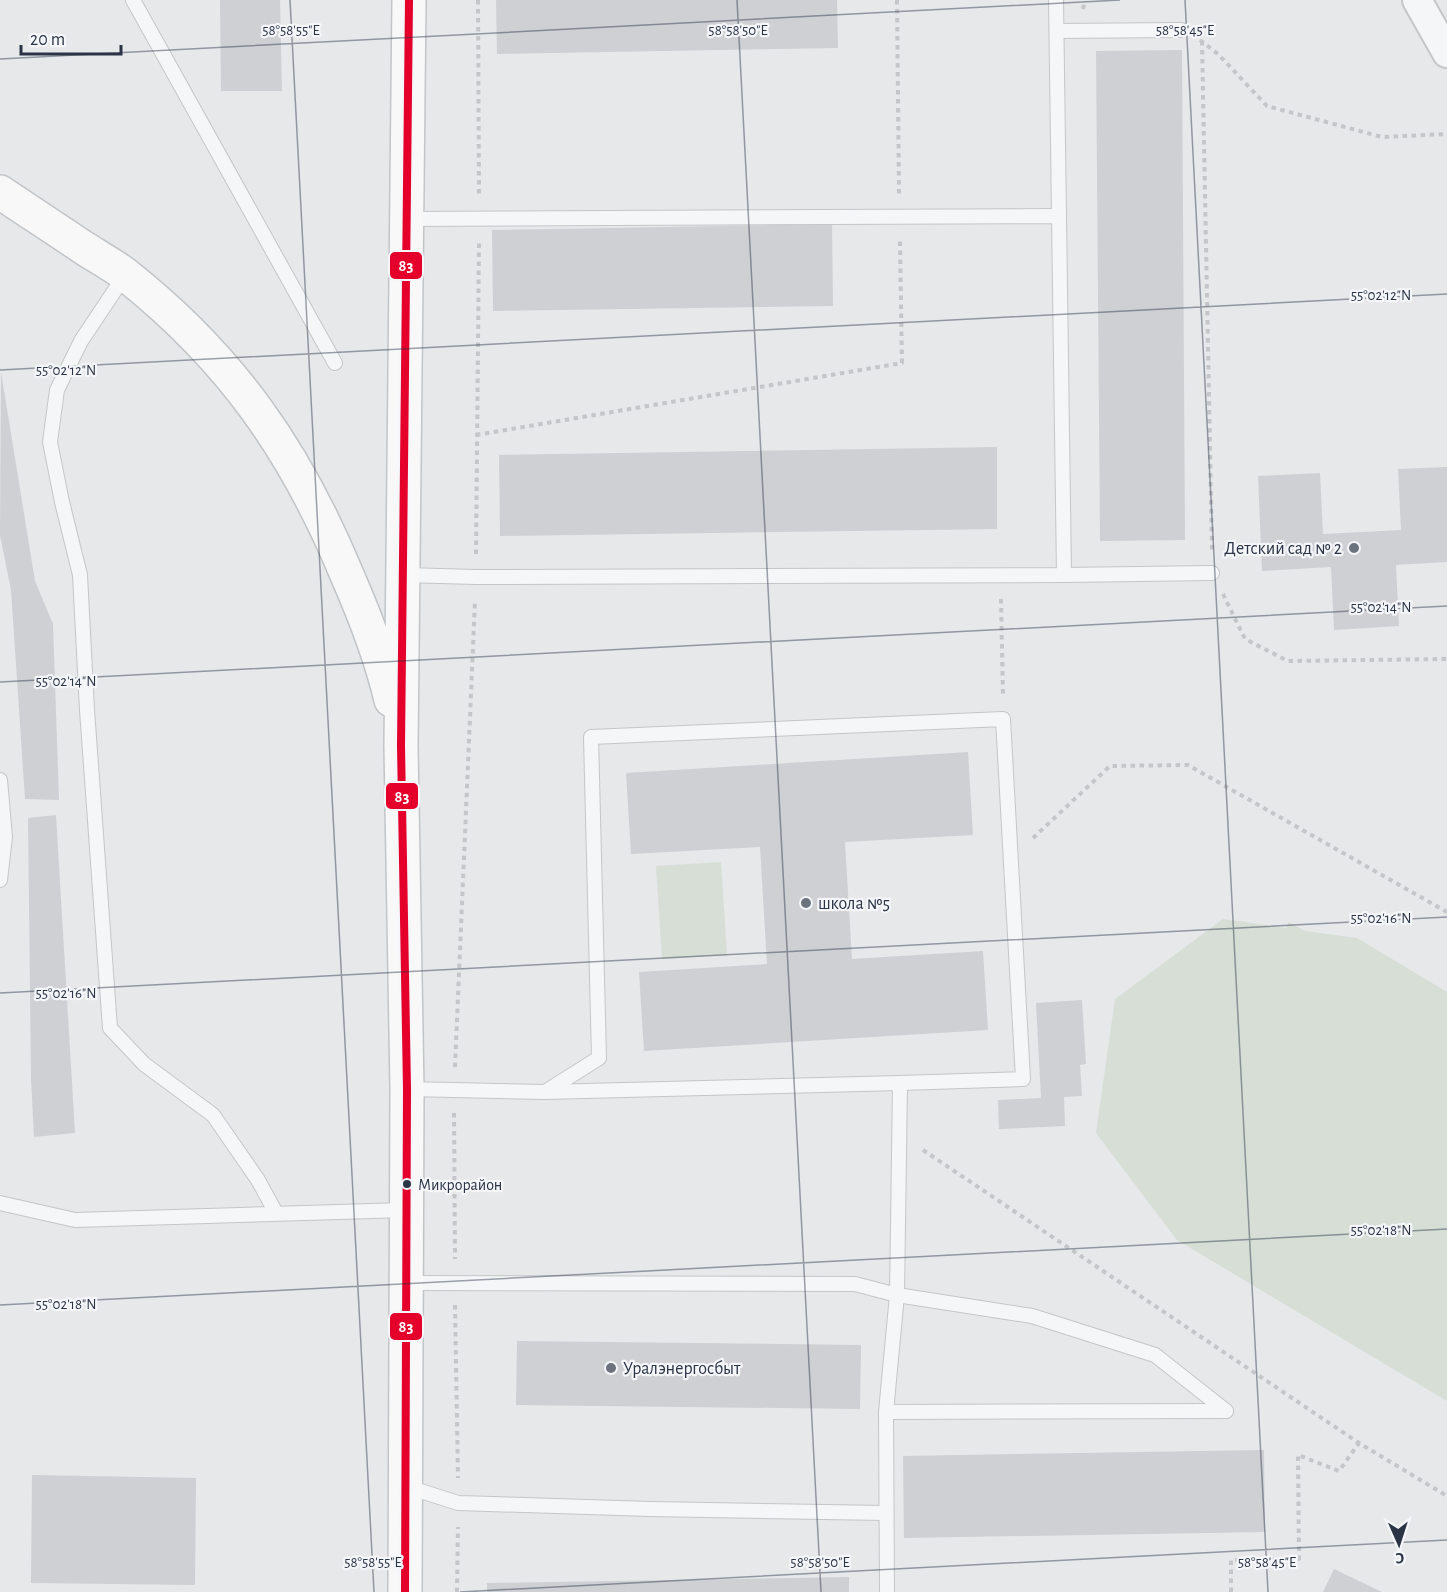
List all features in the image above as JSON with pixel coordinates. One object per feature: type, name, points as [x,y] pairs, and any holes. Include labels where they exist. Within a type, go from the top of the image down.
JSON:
[{"type":"main road","points":[[405,1592],[407,1089],[401,746],[409,0]]},
{"type":"main road","points":[[0,192],[125,275],[184,327],[226,369],[266,420],[294,464],[329,532],[383,668],[401,746]]},
{"type":"street","points":[[1417,0],[1447,53]]},
{"type":"lane","points":[[133,0],[335,363]]},
{"type":"lane","points":[[1056,0],[1064,575]]},
{"type":"lane","points":[[1057,31],[1181,30]]},
{"type":"lane","points":[[407,219],[1059,216]]},
{"type":"lane","points":[[125,275],[81,341],[57,390],[50,442],[80,575],[110,1028],[144,1064],[213,1115],[258,1180],[276,1213]]},
{"type":"lane","points":[[404,575],[476,577],[1000,576],[1212,573]]},
{"type":"lane","points":[[407,1089],[545,1092],[1023,1079],[1003,719],[591,738],[599,1058],[545,1092]]},
{"type":"lane","points":[[0,780],[5,837],[0,880]]},
{"type":"lane","points":[[887,1592],[886,1412],[897,1295],[900,1083]]},
{"type":"lane","points":[[0,1203],[75,1220],[406,1210]]},
{"type":"lane","points":[[405,1283],[855,1284],[897,1295],[1032,1316],[1155,1355],[1226,1411],[886,1412]]},
{"type":"lane","points":[[405,1486],[458,1503],[886,1513]]},
{"type":"path","points":[[458,1592],[454,1090],[476,577],[478,0]]},
{"type":"path","points":[[476,435],[902,363],[897,0]]},
{"type":"path","points":[[1202,40],[1212,573],[1245,639],[1288,661],[1447,659]]},
{"type":"path","points":[[1218,54],[1267,106],[1382,137],[1447,134]]},
{"type":"path","points":[[1000,576],[1003,719]]},
{"type":"path","points":[[1011,859],[1110,766],[1188,765],[1447,912]]},
{"type":"path","points":[[898,1132],[1359,1443],[1447,1496]]},
{"type":"path","points":[[1231,1592],[1232,1560],[1299,1559],[1298,1455],[1340,1471],[1359,1443]]},
{"type":"shaded area","points":[[721,862],[727,955],[662,959],[656,866]]},
{"type":"shaded area","points":[[1223,919],[1286,928],[1289,922],[1305,931],[1357,938],[1447,992],[1447,1401],[1177,1240],[1096,1133],[1115,999]]},
{"type":"building","points":[[220,0],[280,0],[282,91],[221,91]]},
{"type":"building","points":[[496,0],[837,0],[838,48],[497,54]]},
{"type":"building","points":[[1182,50],[1185,540],[1100,541],[1096,51]]},
{"type":"building","points":[[832,224],[833,306],[493,311],[492,230]]},
{"type":"building","points":[[1,372],[35,581],[53,624],[59,800],[25,799],[11,590],[0,535]]},
{"type":"building","points":[[997,447],[997,529],[500,536],[499,455]]},
{"type":"building","name":"Детский сад № 2","points":[[1447,467],[1447,562],[1396,565],[1399,626],[1334,630],[1331,567],[1262,571],[1258,476],[1320,473],[1323,534],[1401,530],[1398,469]]},
{"type":"building","name":"школа №5","points":[[968,752],[973,835],[845,842],[852,959],[983,951],[988,1030],[644,1051],[639,972],[767,964],[760,847],[631,854],[626,773]]},
{"type":"building","points":[[56,815],[75,1133],[34,1137],[31,1079],[28,818]]},
{"type":"building","points":[[1082,1000],[1086,1064],[1080,1065],[1082,1096],[1064,1097],[1065,1126],[999,1129],[998,1100],[1041,1098],[1036,1003]]},
{"type":"building","points":[[517,1341],[861,1345],[860,1409],[516,1405]]},
{"type":"building","points":[[1264,1450],[1265,1532],[904,1538],[903,1456]]},
{"type":"building","points":[[32,1475],[196,1478],[195,1585],[31,1583]]},
{"type":"building","points":[[1334,1569],[1382,1592],[1323,1592]]},
{"type":"building","points":[[849,1577],[849,1592],[487,1592],[487,1583]]},
{"type":"transit line","name":"83","points":[[405,1592],[407,1089],[401,746],[409,0]]},
{"type":"place","name":"Детский сад № 2","points":[[1354,548]]},
{"type":"place","name":"школа №5","points":[[806,903]]},
{"type":"place","name":"Микрорайон","points":[[407,1184]]},
{"type":"place","name":"Уралэнергосбыт","points":[[611,1368]]}]
